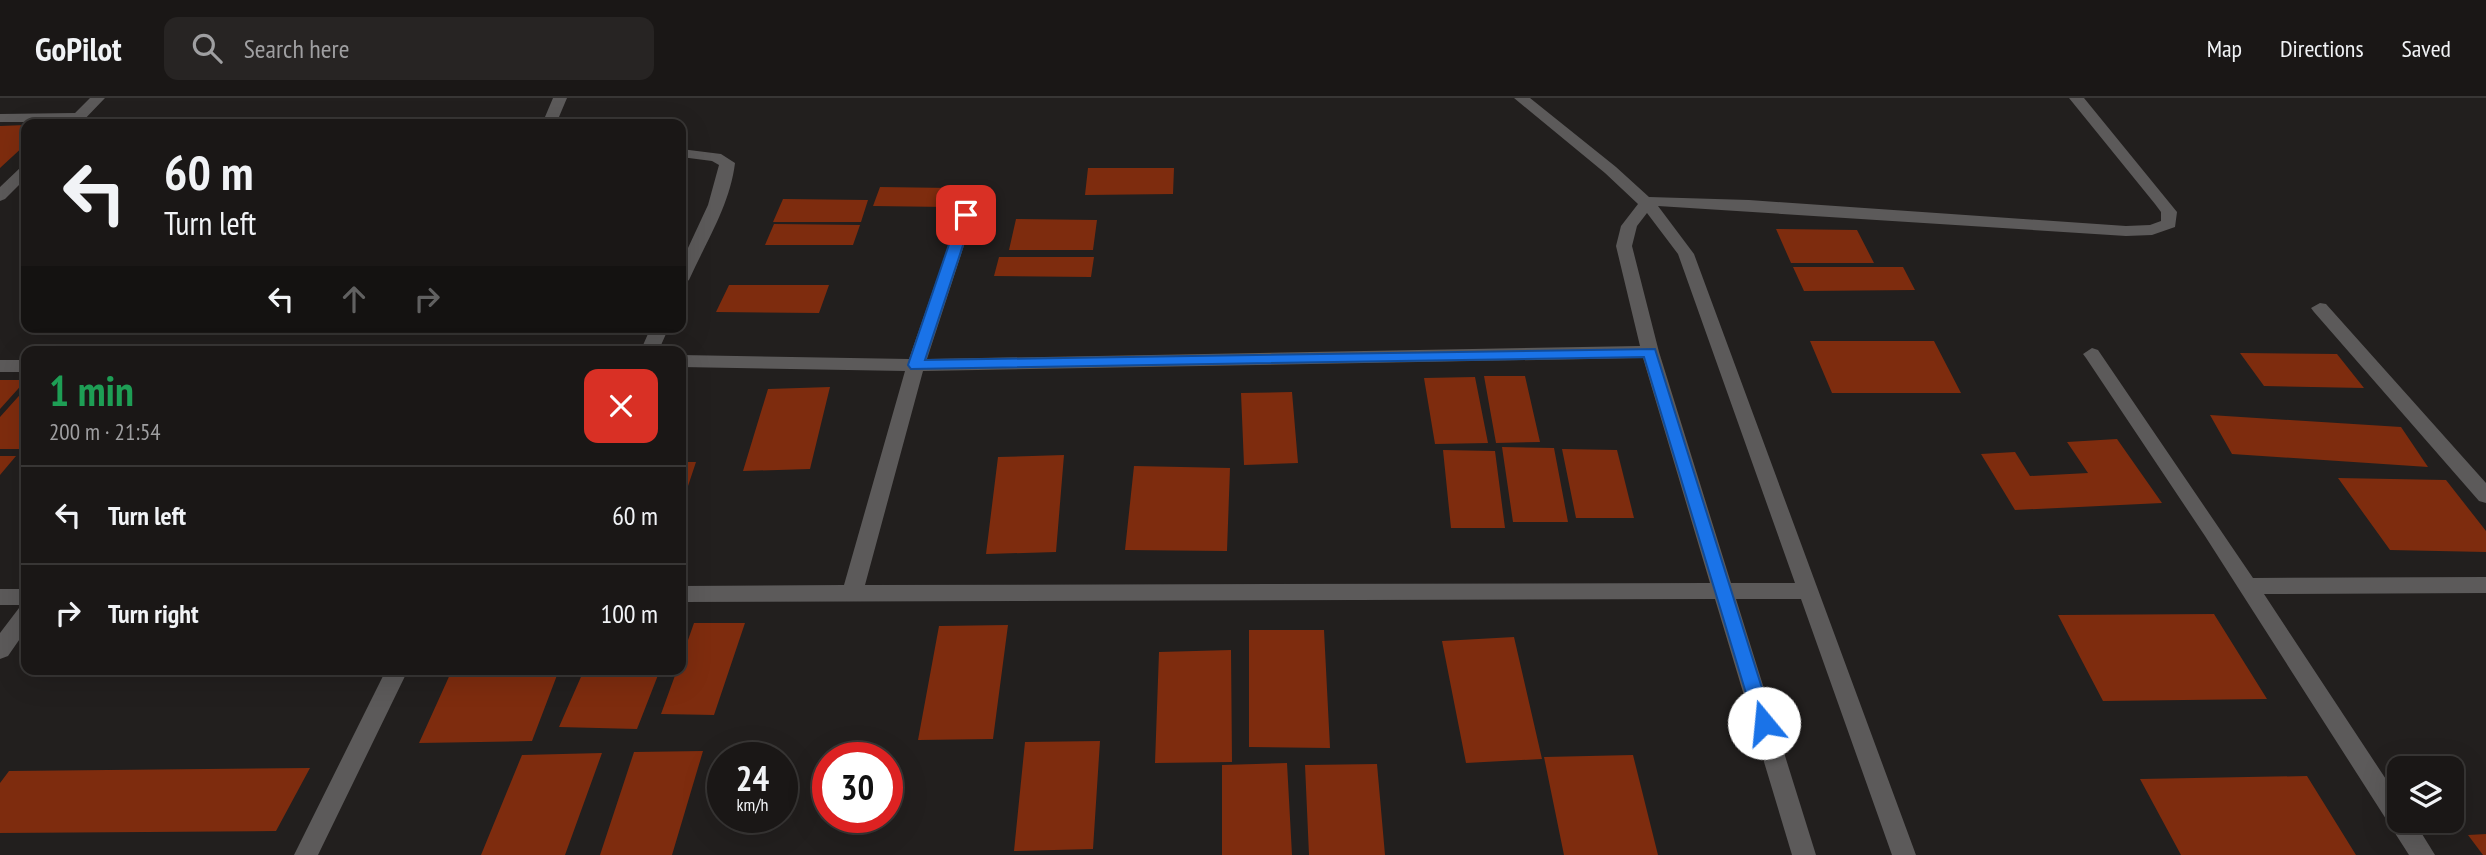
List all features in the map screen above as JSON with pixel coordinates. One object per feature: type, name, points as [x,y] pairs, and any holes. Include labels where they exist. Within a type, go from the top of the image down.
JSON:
[{"type":"street","points":[[77,119],[99,98]]},
{"type":"street","points":[[551,119],[560,98]]},
{"type":"street","points":[[1521,98],[1648,204],[1674,233],[1690,264],[1904,855]]},
{"type":"street","points":[[1804,855],[1650,352],[1624,246],[1625,234],[1630,224],[1653,201],[1749,205],[2046,228],[2152,230],[2169,223],[2169,212],[2161,201],[2076,98]]},
{"type":"street","points":[[0,118],[38,119]]},
{"type":"street","points":[[686,154],[716,157],[727,163],[727,173],[686,269]]},
{"type":"street","points":[[0,196],[21,175]]},
{"type":"street","points":[[852,595],[916,365],[966,215]]},
{"type":"street","points":[[2320,308],[2486,496]]},
{"type":"street","points":[[686,361],[916,365],[1650,352]]},
{"type":"street","points":[[2092,354],[2248,586],[2387,800]]},
{"type":"street","points":[[0,366],[21,366]]},
{"type":"street","points":[[2248,586],[2486,584]]},
{"type":"street","points":[[686,594],[1809,591]]},
{"type":"street","points":[[0,597],[21,597]]},
{"type":"street","points":[[0,650],[21,621]]},
{"type":"street","points":[[306,855],[395,675]]},
{"type":"street","points":[[2409,833],[2423,855]]},
{"type":"building","points":[[21,125],[21,149],[0,168],[0,126]]},
{"type":"building","points":[[1088,168],[1174,168],[1173,194],[1085,195]]},
{"type":"building","points":[[880,187],[952,188],[947,207],[873,206]]},
{"type":"building","points":[[783,199],[868,200],[861,222],[773,222]]},
{"type":"building","points":[[1016,219],[1097,220],[1093,250],[1009,250]]},
{"type":"building","points":[[774,224],[860,225],[853,245],[765,245]]},
{"type":"building","points":[[1776,229],[1857,230],[1874,263],[1791,263]]},
{"type":"building","points":[[999,257],[1094,257],[1091,277],[994,276]]},
{"type":"building","points":[[1793,267],[1903,267],[1915,290],[1804,291]]},
{"type":"building","points":[[729,285],[829,285],[819,313],[716,312]]},
{"type":"building","points":[[1810,341],[1934,341],[1961,393],[1832,393]]},
{"type":"building","points":[[2240,353],[2337,354],[2364,388],[2264,386]]},
{"type":"building","points":[[1484,376],[1525,376],[1540,442],[1496,443]]},
{"type":"building","points":[[1475,377],[1488,443],[1435,444],[1424,378]]},
{"type":"building","points":[[0,380],[21,380],[21,386],[0,409]]},
{"type":"building","points":[[830,387],[810,469],[743,471],[768,389]]},
{"type":"building","points":[[1292,392],[1298,463],[1244,465],[1241,393]]},
{"type":"building","points":[[21,394],[20,449],[0,449],[0,417]]},
{"type":"building","points":[[2210,415],[2401,427],[2428,467],[2232,454]]},
{"type":"building","points":[[2117,439],[2162,503],[2015,510],[1981,454],[2015,452],[2030,476],[2088,473],[2067,442]]},
{"type":"building","points":[[1502,447],[1554,448],[1568,522],[1513,522]]},
{"type":"building","points":[[1562,449],[1617,450],[1634,518],[1576,518]]},
{"type":"building","points":[[1443,450],[1495,451],[1505,528],[1451,528]]},
{"type":"building","points":[[1064,455],[1056,552],[986,554],[998,457]]},
{"type":"building","points":[[0,456],[16,456],[0,475]]},
{"type":"building","points":[[686,462],[696,462],[686,492]]},
{"type":"building","points":[[1134,466],[1230,468],[1227,551],[1125,550]]},
{"type":"building","points":[[2338,478],[2446,480],[2486,531],[2486,552],[2390,550]]},
{"type":"building","points":[[2214,614],[2267,699],[2103,701],[2058,615]]},
{"type":"building","points":[[694,623],[745,623],[714,715],[661,714],[675,675],[686,675],[686,646]]},
{"type":"building","points":[[1008,625],[993,739],[918,740],[939,626]]},
{"type":"building","points":[[1249,630],[1324,630],[1330,748],[1249,747]]},
{"type":"building","points":[[1514,637],[1542,759],[1466,763],[1442,641]]},
{"type":"building","points":[[1231,650],[1232,762],[1155,763],[1159,652]]},
{"type":"building","points":[[450,675],[557,675],[532,741],[419,743]]},
{"type":"building","points":[[582,675],[658,675],[637,729],[559,727]]},
{"type":"building","points":[[1100,741],[1093,849],[1014,851],[1025,742]]},
{"type":"building","points":[[703,751],[672,855],[600,855],[634,752]]},
{"type":"building","points":[[602,753],[565,855],[481,855],[522,755]]},
{"type":"building","points":[[1633,755],[1658,855],[1564,855],[1544,757]]},
{"type":"building","points":[[1287,763],[1292,855],[1222,855],[1222,765]]},
{"type":"building","points":[[1377,764],[1385,855],[1309,855],[1305,765]]},
{"type":"building","points":[[310,768],[276,831],[0,833],[0,783],[9,771]]},
{"type":"building","points":[[2307,776],[2356,855],[2181,855],[2140,779]]},
{"type":"building","points":[[2486,834],[2486,855],[2483,855],[2468,835]]},
{"type":"route","points":[[966,215],[916,365],[1650,352],[1764,723]]}]
